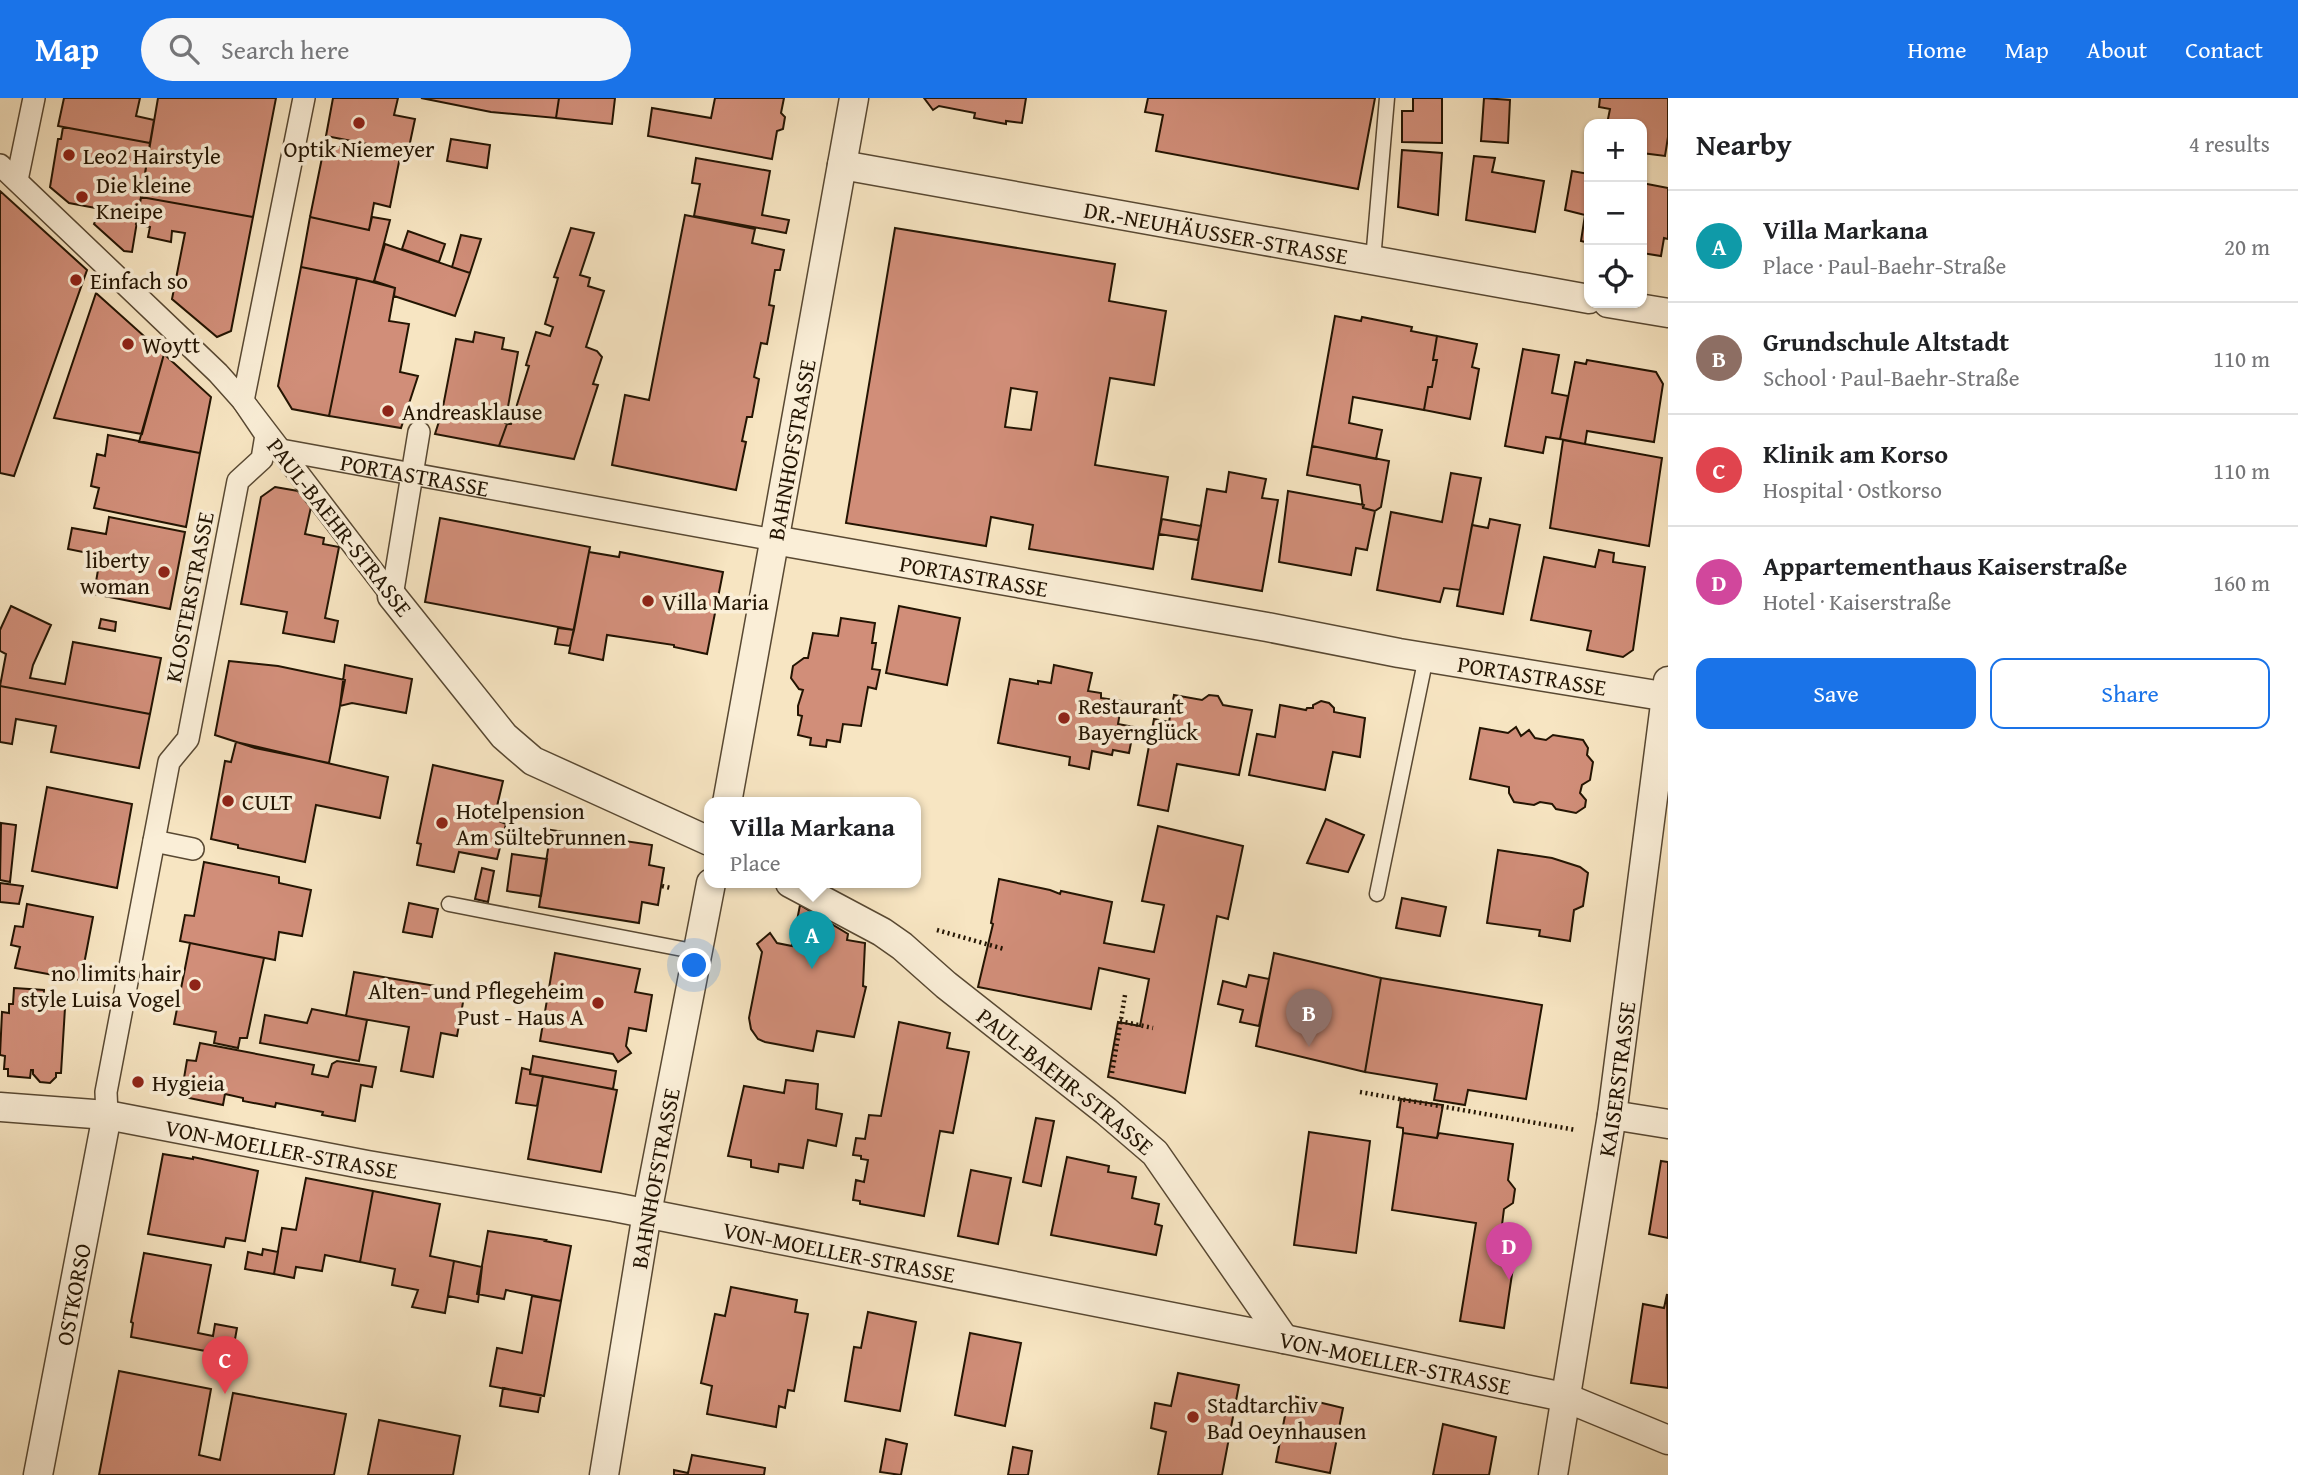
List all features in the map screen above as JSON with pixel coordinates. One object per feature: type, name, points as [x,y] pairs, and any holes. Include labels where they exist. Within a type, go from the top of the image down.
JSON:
[{"type":"street","points":[[17,180],[34,98]]},
{"type":"street","points":[[243,401],[304,98]]},
{"type":"street","name":"BAHNHOFSTRASSE","points":[[728,797],[854,98]]},
{"type":"street","name":"PAUL-BAEHR-STRASSE","points":[[0,165],[218,373],[243,401],[392,596],[504,736],[533,761],[704,839]]},
{"type":"street","name":"DR.-NEUHÄUSSER-STRASSE","points":[[842,165],[1584,298]]},
{"type":"street","points":[[1638,308],[1668,313]]},
{"type":"street","name":"KLOSTERSTRASSE","points":[[107,1115],[106,1092],[169,762],[188,739],[238,481],[262,459],[266,435],[243,401]]},
{"type":"street","points":[[392,596],[419,432]]},
{"type":"street","name":"PORTASTRASSE","points":[[281,450],[1426,657],[1667,692]]},
{"type":"street","name":"KAISERSTRASSE","points":[[1553,1475],[1610,1125],[1667,692]]},
{"type":"street","points":[[154,841],[193,849]]},
{"type":"street","name":"BAHNHOFSTRASSE","points":[[604,1475],[647,1213],[710,888]]},
{"type":"street","name":"PAUL-BAEHR-STRASSE","points":[[799,888],[882,932],[902,946],[946,985],[1155,1153],[1284,1339]]},
{"type":"street","name":"VON-MOELLER-STRASSE","points":[[0,1107],[107,1115],[367,1165],[647,1213],[1284,1339],[1564,1397],[1668,1440]]},
{"type":"street","name":"OSTKORSO","points":[[38,1475],[107,1115]]},
{"type":"street","points":[[1610,1125],[1668,1124]]},
{"type":"lane","points":[[1373,260],[1387,98]]},
{"type":"lane","points":[[1377,894],[1426,657]]},
{"type":"lane","points":[[449,904],[698,952]]},
{"type":"path","points":[[662,886],[671,888]]},
{"type":"path","points":[[927,928],[1004,949]]},
{"type":"path","points":[[1106,1111],[1125,995]]},
{"type":"path","points":[[1120,1021],[1153,1028]]},
{"type":"path","points":[[1360,1092],[1610,1125]]},
{"type":"building","points":[[64,98],[140,98],[136,116],[154,120],[150,143],[58,126]]},
{"type":"building","points":[[158,98],[276,98],[253,217],[141,197]]},
{"type":"building","points":[[333,98],[398,98],[394,115],[415,119],[408,152],[326,136]]},
{"type":"building","points":[[421,98],[559,98],[556,118],[491,112]]},
{"type":"building","points":[[559,98],[615,98],[612,124],[556,118]]},
{"type":"building","points":[[715,98],[784,98],[781,113],[785,117],[783,129],[777,131],[772,159],[648,136],[652,108],[711,118]]},
{"type":"building","points":[[924,98],[1026,98],[1022,123],[1006,121],[1006,124],[974,118],[975,113],[939,106],[933,110]]},
{"type":"building","points":[[1148,98],[1375,98],[1358,189],[1156,151],[1163,115],[1145,112]]},
{"type":"building","points":[[1413,98],[1442,98],[1442,143],[1402,142],[1402,111],[1413,111]]},
{"type":"building","points":[[1484,98],[1510,100],[1508,143],[1481,141]]},
{"type":"building","points":[[1600,98],[1668,98],[1665,156],[1647,154],[1647,119],[1608,119],[1610,109],[1599,107]]},
{"type":"building","points":[[63,127],[150,143],[132,252],[124,251],[94,224],[101,209],[69,203],[50,187],[58,139],[61,139]]},
{"type":"building","points":[[451,139],[490,145],[487,168],[447,161]]},
{"type":"building","points":[[325,143],[400,157],[390,207],[374,203],[369,230],[310,217]]},
{"type":"building","points":[[1402,150],[1442,153],[1438,215],[1398,207]]},
{"type":"building","points":[[1474,156],[1495,158],[1492,172],[1544,181],[1535,232],[1466,220]]},
{"type":"building","points":[[696,158],[770,171],[762,215],[789,220],[786,233],[694,216],[700,184],[692,183]]},
{"type":"building","points":[[1572,171],[1584,173],[1584,215],[1565,210]]},
{"type":"building","points":[[1647,184],[1668,188],[1668,239],[1664,238],[1661,256],[1647,254]]},
{"type":"building","points":[[0,191],[87,270],[14,476],[0,473]]},
{"type":"building","points":[[141,197],[253,217],[231,331],[217,337],[172,299],[185,233],[172,231],[171,242],[148,237],[150,227],[136,224]]},
{"type":"building","points":[[685,215],[755,229],[752,243],[784,250],[780,270],[775,270],[769,305],[774,306],[767,344],[761,343],[754,377],[759,379],[752,417],[747,417],[742,441],[746,442],[736,490],[612,465],[625,395],[649,400]]},
{"type":"building","points":[[310,217],[369,230],[372,217],[390,220],[374,282],[301,267]]},
{"type":"building","points":[[571,228],[594,233],[580,275],[590,278],[588,286],[604,291],[586,347],[597,351],[602,357],[593,384],[598,385],[574,459],[499,446],[507,424],[511,424],[529,366],[526,365],[536,332],[550,336],[553,327],[545,324],[558,278],[554,277]]},
{"type":"building","points":[[895,228],[1115,264],[1109,301],[1166,311],[1154,385],[1110,378],[1095,465],[1168,477],[1153,569],[1029,549],[1033,525],[991,517],[986,546],[846,523]],"holes":[[[1011,388],[1037,392],[1031,430],[1005,427]]]},
{"type":"building","points":[[408,231],[445,244],[439,262],[402,249]]},
{"type":"building","points":[[461,235],[481,239],[470,273],[452,267]]},
{"type":"building","points":[[385,244],[470,273],[455,316],[394,296],[395,288],[374,281]]},
{"type":"building","points":[[301,267],[357,278],[329,416],[292,409],[278,386]]},
{"type":"building","points":[[357,278],[395,288],[389,321],[409,324],[400,372],[418,376],[401,428],[329,416]]},
{"type":"building","points":[[96,293],[164,354],[142,434],[54,418]]},
{"type":"building","points":[[1335,316],[1361,321],[1362,317],[1412,327],[1411,331],[1437,336],[1433,360],[1437,360],[1424,410],[1353,397],[1349,423],[1382,430],[1376,459],[1312,446]]},
{"type":"building","points":[[475,332],[504,338],[502,349],[518,352],[505,423],[507,424],[499,446],[435,434],[456,339],[473,342]]},
{"type":"building","points":[[1437,336],[1477,344],[1472,367],[1479,369],[1470,419],[1424,410],[1437,360],[1433,360]]},
{"type":"building","points":[[1523,349],[1559,355],[1552,393],[1568,396],[1560,439],[1546,437],[1543,453],[1505,446]]},
{"type":"building","points":[[164,354],[211,397],[200,453],[139,442]]},
{"type":"building","points":[[1587,360],[1656,372],[1663,384],[1654,442],[1587,431],[1585,444],[1560,439],[1575,362],[1586,364]]},
{"type":"building","points":[[108,435],[200,453],[186,527],[94,508],[99,488],[91,486],[97,454],[105,456]]},
{"type":"building","points":[[1563,440],[1662,458],[1649,546],[1550,528]]},
{"type":"building","points":[[1312,446],[1389,461],[1381,507],[1375,511],[1363,508],[1360,485],[1307,475]]},
{"type":"building","points":[[1229,472],[1266,479],[1262,498],[1278,500],[1262,591],[1192,579],[1207,489],[1226,492]]},
{"type":"building","points":[[1451,473],[1481,478],[1460,590],[1444,588],[1440,602],[1377,590],[1391,512],[1442,522]]},
{"type":"building","points":[[275,487],[298,491],[311,507],[305,534],[324,538],[323,544],[339,547],[325,618],[338,621],[334,642],[283,633],[287,612],[241,604],[261,497]]},
{"type":"building","points":[[1288,491],[1364,505],[1363,508],[1375,511],[1367,550],[1356,548],[1351,575],[1279,562]]},
{"type":"building","points":[[109,517],[185,532],[170,609],[94,594],[98,570],[90,568],[93,554],[68,549],[72,528],[106,534]]},
{"type":"building","points":[[440,518],[590,547],[574,630],[425,602]]},
{"type":"building","points":[[1162,519],[1201,526],[1198,540],[1159,534]]},
{"type":"building","points":[[1490,519],[1520,525],[1503,614],[1457,606],[1472,525],[1488,528]]},
{"type":"building","points":[[1599,550],[1614,553],[1613,562],[1645,567],[1633,650],[1623,657],[1587,650],[1591,631],[1531,620],[1544,557],[1595,567]]},
{"type":"building","name":"Villa Maria","points":[[589,552],[619,557],[620,552],[723,572],[707,654],[674,645],[607,635],[603,660],[569,653]]},
{"type":"building","points":[[11,606],[51,625],[30,678],[65,684],[73,642],[161,658],[150,714],[0,686],[6,654],[0,651],[0,630]]},
{"type":"building","points":[[899,606],[960,618],[947,685],[886,673]]},
{"type":"building","points":[[841,618],[875,623],[872,643],[876,643],[872,669],[880,670],[876,689],[868,687],[861,726],[843,724],[840,742],[827,740],[826,747],[810,745],[811,738],[798,735],[802,716],[798,715],[798,706],[803,690],[799,689],[791,678],[793,666],[808,658],[813,633],[838,636]]},
{"type":"building","points":[[101,619],[116,622],[115,631],[99,628]]},
{"type":"building","points":[[558,628],[574,630],[570,646],[555,644]]},
{"type":"building","points":[[229,661],[278,666],[345,680],[329,763],[255,748],[215,735]]},
{"type":"building","points":[[345,665],[412,679],[406,713],[352,703],[340,706]]},
{"type":"building","points":[[1054,665],[1092,673],[1088,691],[1101,693],[1101,698],[1122,701],[1118,724],[1134,727],[1129,753],[1113,750],[1112,755],[1092,751],[1089,769],[1069,765],[1070,757],[998,743],[1010,679],[1038,684],[1038,681],[1051,683]]},
{"type":"building","points":[[0,686],[150,714],[139,768],[51,752],[56,726],[16,719],[12,744],[0,742]]},
{"type":"building","points":[[1174,695],[1202,700],[1209,695],[1218,696],[1223,705],[1252,710],[1239,775],[1177,764],[1168,811],[1138,805],[1154,719],[1169,722]]},
{"type":"building","points":[[1321,701],[1329,703],[1334,712],[1365,718],[1360,757],[1333,752],[1325,790],[1249,775],[1257,734],[1275,737],[1280,705],[1306,710]]},
{"type":"building","points":[[1516,727],[1521,736],[1529,730],[1535,738],[1546,740],[1553,735],[1583,740],[1588,748],[1587,755],[1593,762],[1590,780],[1582,785],[1580,793],[1586,800],[1585,807],[1576,813],[1556,809],[1552,804],[1514,802],[1509,787],[1470,779],[1480,728],[1508,733]]},
{"type":"building","points":[[236,742],[388,777],[380,818],[316,805],[305,862],[238,848],[238,845],[211,839],[225,761],[231,762]]},
{"type":"building","points":[[433,765],[503,781],[494,819],[506,824],[497,859],[459,852],[454,872],[417,865],[421,844],[417,843]]},
{"type":"building","points":[[47,787],[132,804],[117,888],[32,871]]},
{"type":"building","points":[[1326,819],[1364,835],[1348,872],[1307,863]]},
{"type":"building","points":[[1,823],[16,825],[10,882],[0,880]]},
{"type":"building","points":[[1158,826],[1243,846],[1228,919],[1217,916],[1185,1093],[1108,1077],[1118,1022],[1140,1026],[1149,979],[1099,968],[1091,1009],[978,987],[993,924],[991,923],[999,879],[1060,894],[1061,891],[1112,902],[1104,943],[1154,952],[1164,905],[1142,901]]},
{"type":"building","points":[[551,830],[652,845],[649,865],[664,868],[658,905],[642,902],[639,923],[539,907]]},
{"type":"building","points":[[1498,850],[1552,858],[1580,867],[1588,873],[1583,906],[1574,910],[1570,941],[1539,936],[1540,930],[1487,923]]},
{"type":"building","points":[[512,854],[547,859],[541,896],[507,891]]},
{"type":"building","points":[[204,862],[279,877],[279,883],[311,890],[302,936],[279,932],[275,960],[180,941],[185,915],[194,916]]},
{"type":"building","points":[[482,868],[494,871],[488,902],[475,899]]},
{"type":"building","points":[[0,883],[23,886],[19,904],[0,902]]},
{"type":"building","points":[[1402,898],[1446,907],[1440,936],[1396,928]]},
{"type":"building","points":[[409,903],[438,909],[432,937],[403,932]]},
{"type":"building","points":[[27,904],[93,917],[81,980],[15,968],[20,947],[11,945],[15,926],[23,927]]},
{"type":"building","points":[[800,905],[848,934],[847,940],[865,943],[863,986],[866,987],[854,1037],[817,1031],[813,1051],[758,1039],[751,1029],[749,1018],[762,952],[757,944],[770,933],[777,943],[792,946]]},
{"type":"building","points":[[190,943],[264,958],[247,1038],[240,1038],[238,1048],[214,1043],[216,1032],[174,1024]]},
{"type":"building","name":"Alten- und Pflegeheim Pust - Haus A","points":[[555,953],[640,969],[635,992],[652,995],[646,1031],[629,1028],[626,1046],[631,1053],[618,1062],[613,1054],[540,1041]]},
{"type":"building","points":[[1274,953],[1381,978],[1365,1072],[1256,1046]]},
{"type":"building","points":[[354,972],[465,991],[457,1036],[441,1033],[433,1077],[401,1071],[409,1027],[346,1016]]},
{"type":"building","points":[[1249,975],[1269,979],[1259,1026],[1240,1022],[1243,1010],[1218,1004],[1223,981],[1246,987]]},
{"type":"building","points":[[1381,978],[1542,1005],[1526,1099],[1468,1090],[1465,1105],[1434,1100],[1437,1084],[1365,1072]]},
{"type":"building","points":[[14,988],[44,990],[43,1007],[65,1008],[61,1073],[56,1073],[50,1083],[40,1082],[33,1070],[30,1078],[8,1076],[8,1069],[4,1069],[5,1056],[0,1055],[2,1012],[9,1013],[9,1004],[13,1004]]},
{"type":"building","points":[[312,1009],[367,1020],[359,1061],[260,1043],[265,1015],[307,1023]]},
{"type":"building","points":[[899,1022],[950,1033],[947,1048],[969,1052],[953,1133],[940,1131],[924,1216],[860,1204],[860,1201],[853,1200],[856,1180],[864,1182],[868,1160],[853,1155],[856,1138],[865,1139],[869,1115],[881,1116]]},
{"type":"building","points":[[200,1043],[314,1065],[312,1074],[328,1077],[332,1064],[337,1061],[376,1067],[372,1087],[361,1085],[355,1121],[276,1103],[275,1107],[243,1101],[243,1098],[225,1094],[223,1105],[189,1098],[193,1079],[184,1078],[187,1060],[196,1061]]},
{"type":"building","points":[[533,1056],[616,1071],[613,1089],[530,1074]]},
{"type":"building","points":[[522,1068],[530,1070],[530,1074],[543,1076],[537,1106],[516,1103]]},
{"type":"building","points":[[543,1076],[617,1090],[601,1172],[528,1159]]},
{"type":"building","points":[[786,1080],[818,1084],[816,1109],[842,1114],[836,1146],[808,1140],[803,1168],[779,1164],[778,1172],[751,1167],[751,1160],[728,1156],[744,1086],[784,1093]]},
{"type":"building","points":[[1401,1099],[1443,1105],[1437,1138],[1403,1133],[1403,1128],[1397,1127]]},
{"type":"building","points":[[1036,1118],[1054,1121],[1041,1186],[1023,1182]]},
{"type":"building","points":[[1309,1132],[1370,1141],[1356,1253],[1294,1245]]},
{"type":"building","points":[[1403,1133],[1437,1138],[1439,1133],[1513,1144],[1508,1180],[1515,1189],[1513,1203],[1504,1209],[1502,1225],[1519,1227],[1504,1328],[1460,1321],[1476,1223],[1392,1210]]},
{"type":"building","points":[[163,1154],[193,1157],[258,1171],[245,1241],[226,1238],[224,1247],[148,1234]]},
{"type":"building","points":[[1067,1157],[1109,1166],[1108,1172],[1136,1177],[1132,1198],[1159,1204],[1155,1224],[1162,1226],[1156,1255],[1051,1235]]},
{"type":"building","points":[[1661,1161],[1668,1162],[1668,1238],[1649,1234]]},
{"type":"building","points":[[971,1170],[1011,1178],[998,1244],[958,1236]]},
{"type":"building","points":[[306,1178],[373,1191],[360,1262],[325,1255],[322,1271],[296,1267],[294,1278],[274,1274],[282,1228],[296,1230]]},
{"type":"building","points":[[373,1191],[440,1204],[430,1256],[454,1261],[445,1313],[412,1307],[418,1290],[392,1285],[395,1269],[360,1262]]},
{"type":"building","points":[[488,1231],[571,1246],[561,1301],[506,1290],[504,1299],[477,1294]]},
{"type":"building","points":[[263,1249],[278,1252],[274,1274],[245,1269],[248,1252],[262,1255]]},
{"type":"building","points":[[144,1253],[211,1265],[198,1333],[213,1336],[215,1324],[237,1328],[232,1356],[131,1337],[131,1322]]},
{"type":"building","points":[[454,1261],[482,1267],[478,1302],[448,1296]]},
{"type":"building","points":[[731,1287],[797,1300],[795,1312],[808,1314],[794,1391],[788,1390],[785,1408],[779,1406],[776,1427],[707,1414],[712,1386],[701,1383],[715,1314],[725,1316]]},
{"type":"building","points":[[1667,1294],[1668,1388],[1631,1383],[1643,1304],[1664,1308]]},
{"type":"building","points":[[532,1296],[561,1301],[544,1396],[490,1386],[497,1348],[522,1353]]},
{"type":"building","points":[[868,1312],[916,1322],[900,1411],[845,1401],[854,1347],[861,1348]]},
{"type":"building","points":[[970,1333],[1021,1343],[1005,1426],[955,1415]]},
{"type":"building","points":[[119,1371],[211,1389],[199,1455],[220,1460],[233,1393],[346,1414],[334,1475],[99,1475]]},
{"type":"building","name":"Stadtarchiv Bad Oeynhausen","points":[[1178,1373],[1239,1385],[1222,1475],[1158,1475],[1166,1432],[1151,1428],[1155,1403],[1171,1406]]},
{"type":"building","points":[[503,1388],[541,1395],[538,1412],[500,1406]]},
{"type":"building","points":[[1289,1395],[1343,1408],[1330,1473],[1276,1462]]},
{"type":"building","points":[[379,1420],[460,1436],[453,1475],[368,1475]]},
{"type":"building","points":[[1443,1424],[1496,1437],[1489,1475],[1433,1475]]},
{"type":"building","points":[[886,1439],[907,1444],[901,1475],[880,1472]]},
{"type":"building","points":[[1013,1447],[1032,1451],[1028,1475],[1008,1475]]},
{"type":"building","points":[[692,1455],[765,1468],[764,1475],[674,1475],[674,1470],[688,1473]]},
{"type":"place","name":"Optik Niemeyer","points":[[359,123]]},
{"type":"place","name":"Leo2 Hairstyle","points":[[69,155]]},
{"type":"place","name":"Die kleine Kneipe","points":[[82,197]]},
{"type":"place","name":"Einfach so","points":[[76,280]]},
{"type":"place","name":"Woytt","points":[[128,344]]},
{"type":"place","name":"Andreasklause","points":[[388,411]]},
{"type":"place","name":"liberty woman","points":[[164,572]]},
{"type":"place","name":"Villa Maria","points":[[648,601]]},
{"type":"place","name":"Restaurant Bayernglück","points":[[1064,718]]},
{"type":"place","name":"CULT","points":[[228,801]]},
{"type":"place","name":"Hotelpension Am Sültebrunnen","points":[[442,823]]},
{"type":"place","name":"Villa Markana","points":[[812,969]]},
{"type":"place","name":"no limits hair style Luisa Vogel","points":[[195,985]]},
{"type":"place","name":"Alten- und Pflegeheim Pust - Haus A","points":[[598,1003]]},
{"type":"place","name":"Grundschule Altstadt","points":[[1309,1047]]},
{"type":"place","name":"Hygieia","points":[[138,1082]]},
{"type":"place","name":"Appartementhaus Kaiserstraße","points":[[1509,1280]]},
{"type":"place","name":"Klinik am Korso","points":[[225,1394]]},
{"type":"place","name":"Stadtarchiv Bad Oeynhausen","points":[[1193,1417]]}]
